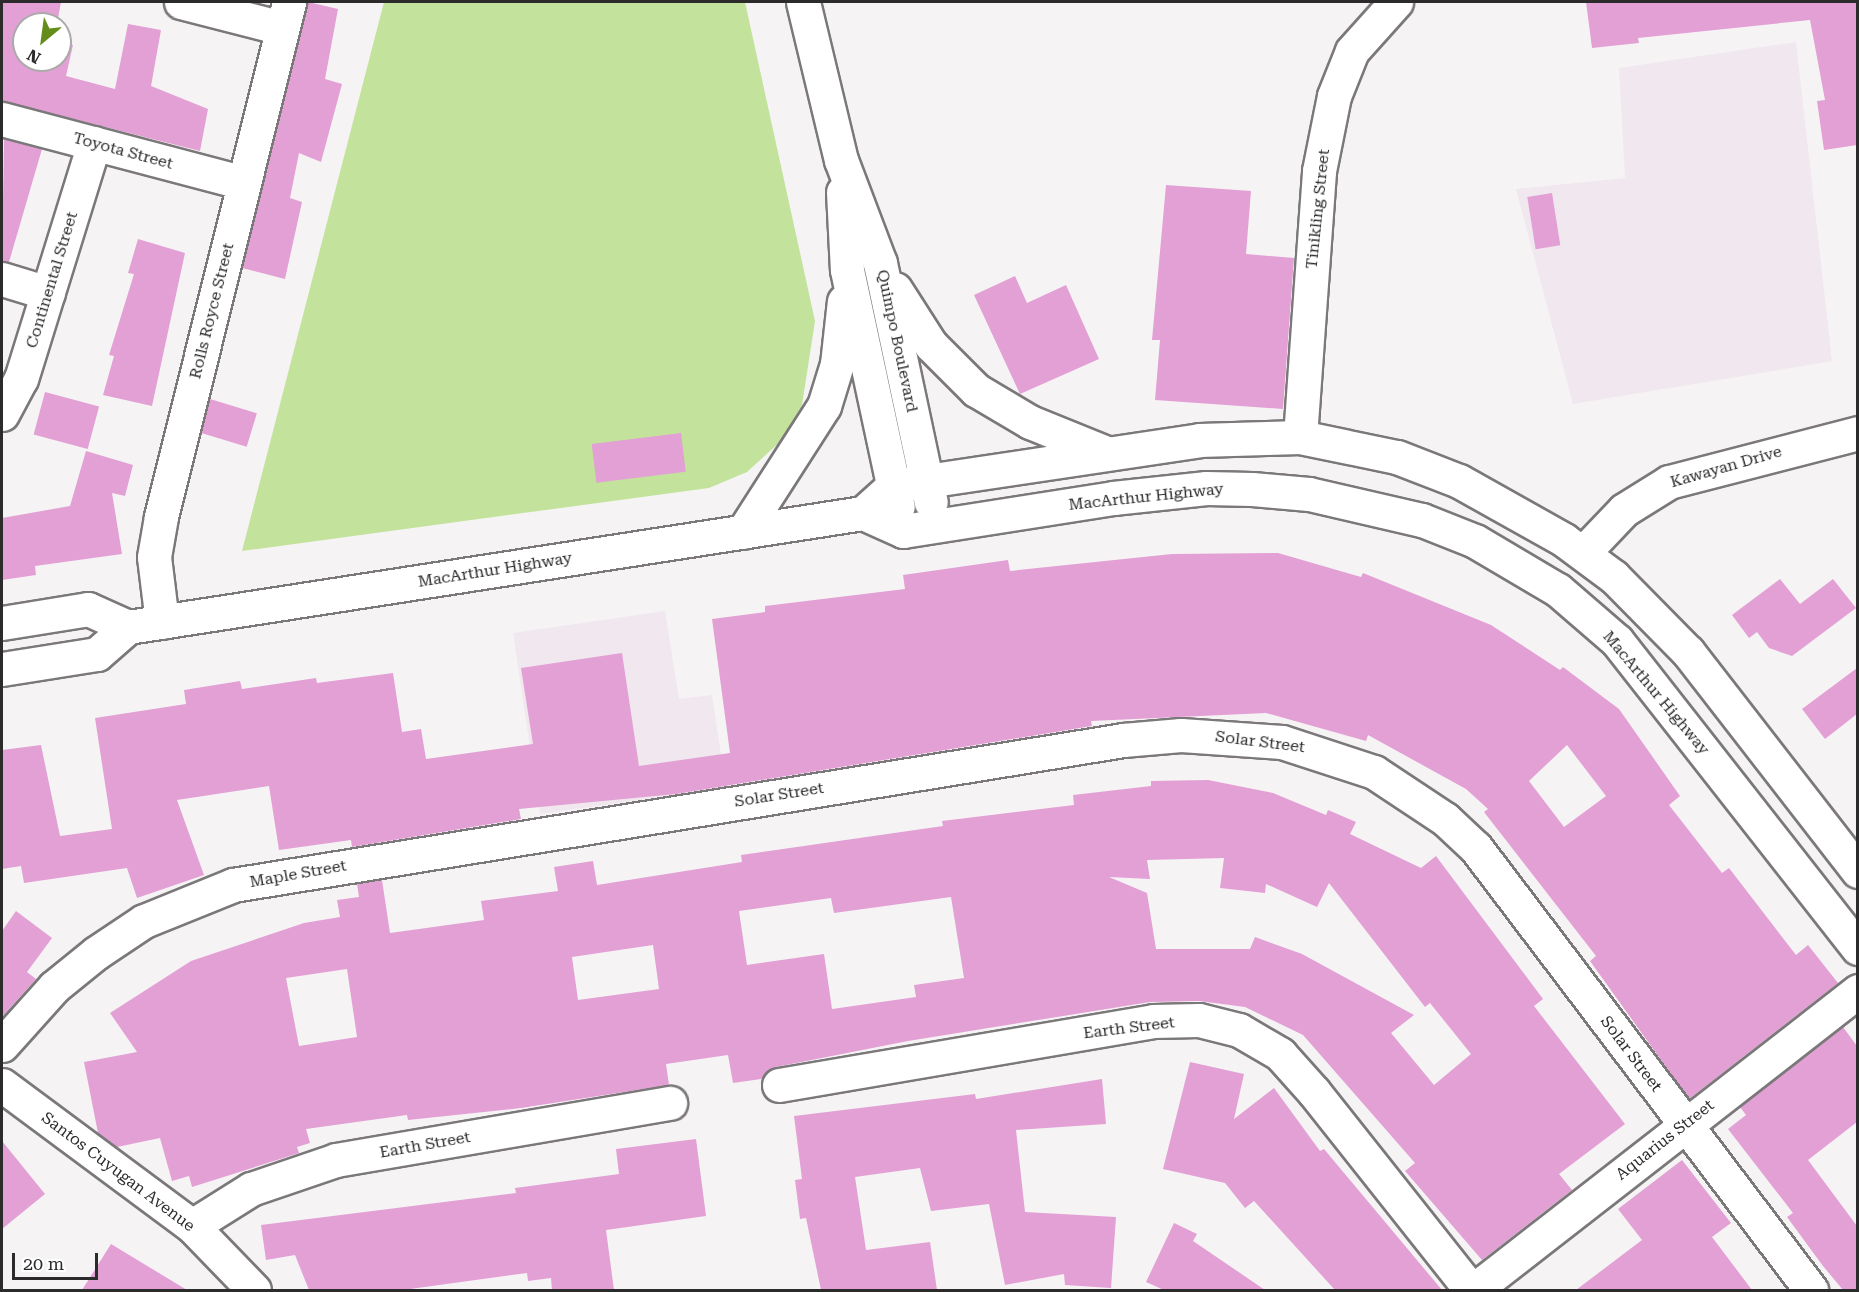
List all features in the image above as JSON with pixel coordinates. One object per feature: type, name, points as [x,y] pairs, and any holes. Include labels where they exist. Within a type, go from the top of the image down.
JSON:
[{"type":"street","points":[[181,2],[285,15]]},
{"type":"street","name":"Quimpo Boulevard","points":[[803,2],[841,160],[880,263],[937,526]]},
{"type":"street","name":"Tinikling Street","points":[[1300,437],[1318,171],[1334,96],[1352,51],[1396,2]]},
{"type":"street","name":"Rolls Royce Street","points":[[162,622],[154,557],[161,517],[285,15]]},
{"type":"street","name":"Toyota Street","points":[[2,119],[244,183]]},
{"type":"street","name":"Continental Street","points":[[2,414],[21,379],[94,143]]},
{"type":"street","name":"Quimpo Boulevard","points":[[841,160],[847,270],[903,531]]},
{"type":"street","points":[[880,263],[921,332],[959,376],[1030,422],[1106,452]]},
{"type":"street","points":[[743,532],[809,435],[828,395],[840,349],[847,270]]},
{"type":"street","points":[[2,279],[48,293]]},
{"type":"street","name":"Kawayan Drive","points":[[1583,554],[1624,510],[1670,482],[1857,433]]},
{"type":"street","points":[[903,531],[863,513],[893,486],[1106,452],[1237,436],[1300,437],[1397,457],[1459,481],[1583,554],[1639,600],[1688,652],[1857,871]]},
{"type":"street","name":"MacArthur Highway","points":[[903,531],[1206,488],[1309,494],[1422,520],[1476,541],[1558,590],[1617,641],[1857,948]]},
{"type":"street","name":"MacArthur Highway","points":[[128,627],[863,513]]},
{"type":"street","points":[[2,623],[88,609],[128,627],[97,654],[2,669]]},
{"type":"street","name":"Solar Street","points":[[646,817],[1123,740],[1227,736],[1324,752],[1407,791],[1476,848],[1811,1290]]},
{"type":"street","name":"Maple Street","points":[[2,1045],[54,987],[96,953],[190,899],[276,876],[646,817]]},
{"type":"street","name":"Aquarius Street","points":[[1473,1290],[1857,991]]},
{"type":"street","name":"Earth Street","points":[[778,1085],[1153,1022],[1199,1020],[1239,1030],[1280,1054],[1314,1092],[1473,1290]]},
{"type":"street","name":"Santos Cuyugan Avenue","points":[[2,1085],[192,1226],[254,1290]]},
{"type":"street","name":"Earth Street","points":[[192,1226],[251,1189],[336,1160],[670,1103]]},
{"type":"shaded area","points":[[1796,42],[1832,361],[1573,404],[1516,189],[1625,178],[1619,68]]},
{"type":"shaded area","points":[[665,611],[679,699],[712,695],[726,788],[540,814],[513,633]]},
{"type":"green space","points":[[384,2],[745,2],[815,321],[802,405],[781,441],[747,472],[709,488],[242,551]]},
{"type":"building","points":[[2,2],[61,2],[59,12],[12,12],[12,72],[67,72],[66,76],[115,89],[128,24],[161,30],[151,86],[208,109],[200,151],[2,101]]},
{"type":"building","points":[[308,2],[338,9],[325,79],[342,84],[321,162],[299,153],[290,198],[302,202],[285,279],[242,268]]},
{"type":"building","points":[[1586,2],[1857,2],[1857,145],[1824,150],[1817,101],[1825,100],[1810,20],[1638,38],[1639,43],[1592,48]]},
{"type":"building","points":[[4,139],[42,149],[9,262],[2,261]]},
{"type":"building","points":[[1166,185],[1251,191],[1246,254],[1294,258],[1283,409],[1155,400],[1160,340],[1152,340]]},
{"type":"building","points":[[1552,193],[1560,245],[1536,249],[1527,197]]},
{"type":"building","points":[[138,239],[185,253],[152,406],[103,395],[114,356],[109,355],[134,274],[128,273]]},
{"type":"building","points":[[1015,276],[1027,303],[1066,285],[1099,359],[1020,394],[974,295]]},
{"type":"building","points":[[45,392],[99,406],[88,449],[34,435]]},
{"type":"building","points":[[210,399],[257,413],[247,447],[200,432]]},
{"type":"building","points":[[681,433],[686,472],[596,483],[592,444]]},
{"type":"building","points":[[86,451],[133,465],[125,496],[112,493],[122,554],[35,566],[36,575],[2,580],[2,518],[70,506]]},
{"type":"building","points":[[1278,553],[1361,577],[1363,573],[1491,625],[1560,670],[1563,667],[1619,709],[1680,796],[1669,805],[1722,873],[1729,868],[1796,955],[1808,945],[1838,983],[1689,1099],[1590,961],[1596,956],[1484,812],[1488,809],[1466,789],[1368,735],[1366,741],[1266,713],[1091,721],[1092,726],[676,794],[519,809],[521,819],[352,847],[351,840],[279,850],[269,786],[177,800],[204,875],[137,898],[127,868],[24,883],[21,866],[2,869],[2,750],[41,745],[60,836],[112,829],[95,718],[186,704],[184,690],[240,681],[242,689],[316,678],[317,683],[393,673],[402,732],[421,729],[426,759],[533,744],[521,668],[622,653],[639,766],[730,753],[712,619],[765,612],[765,606],[905,589],[903,575],[1008,560],[1010,571],[1172,554]],"holes":[[[1567,745],[1606,796],[1564,827],[1529,781]]]},
{"type":"building","points":[[1780,579],[1800,604],[1833,579],[1856,608],[1792,656],[1769,648],[1757,632],[1749,638],[1732,615]]},
{"type":"building","points":[[1857,668],[1857,714],[1825,739],[1802,709]]},
{"type":"building","points":[[1208,780],[1273,793],[1326,815],[1328,810],[1356,822],[1350,834],[1421,868],[1436,856],[1543,999],[1534,1006],[1625,1124],[1559,1174],[1572,1190],[1482,1260],[1405,1171],[1415,1163],[1303,1035],[1245,1007],[1199,1001],[1150,1002],[908,1041],[776,1067],[761,1079],[733,1083],[728,1055],[666,1064],[669,1085],[521,1108],[408,1120],[407,1115],[306,1129],[310,1143],[297,1147],[299,1153],[192,1187],[189,1176],[172,1181],[160,1138],[117,1147],[98,1133],[84,1062],[137,1052],[110,1013],[191,961],[304,923],[340,917],[337,900],[359,897],[357,884],[382,880],[390,933],[484,920],[481,901],[558,891],[554,867],[593,861],[597,885],[742,862],[741,855],[943,826],[942,821],[1074,805],[1073,795],[1151,786],[1151,781]],"holes":[[[1224,858],[1220,888],[1265,893],[1266,884],[1317,907],[1329,883],[1425,1007],[1430,1003],[1471,1054],[1434,1085],[1391,1033],[1414,1015],[1302,954],[1255,937],[1250,949],[1156,949],[1147,893],[1109,877],[1150,879],[1147,860]],[[951,897],[964,978],[914,985],[916,997],[832,1009],[824,954],[747,965],[739,911],[831,898],[834,913]],[[653,945],[659,989],[578,1000],[572,957]],[[347,969],[357,1037],[299,1046],[286,978]]]},
{"type":"building","points":[[16,911],[52,938],[27,972],[36,979],[2,1017],[2,931]]},
{"type":"building","points":[[1843,1027],[1857,1046],[1857,1122],[1808,1160],[1857,1226],[1857,1290],[1843,1290],[1823,1266],[1787,1217],[1793,1213],[1728,1129],[1746,1115],[1740,1107]]},
{"type":"building","points":[[1190,1062],[1244,1074],[1234,1119],[1274,1088],[1320,1151],[1324,1149],[1442,1290],[1335,1290],[1254,1201],[1245,1208],[1225,1183],[1163,1169]]},
{"type":"building","points":[[1102,1079],[1106,1124],[1016,1130],[1025,1212],[1116,1217],[1111,1288],[1065,1285],[1064,1274],[1005,1285],[989,1204],[931,1211],[920,1168],[855,1177],[866,1250],[930,1242],[937,1290],[821,1290],[806,1218],[800,1219],[795,1180],[802,1179],[794,1116],[975,1094],[976,1099]]},
{"type":"building","points":[[696,1139],[706,1216],[606,1230],[614,1290],[552,1290],[551,1278],[528,1281],[527,1273],[403,1290],[309,1290],[295,1255],[266,1260],[261,1225],[516,1193],[515,1188],[619,1174],[616,1149]]},
{"type":"building","points":[[2,1141],[45,1194],[2,1229]]},
{"type":"building","points":[[1682,1160],[1731,1223],[1712,1237],[1752,1290],[1576,1290],[1642,1240],[1618,1209]]},
{"type":"building","points":[[1174,1223],[1197,1234],[1193,1241],[1265,1290],[1164,1290],[1146,1282]]},
{"type":"building","points":[[111,1244],[187,1290],[82,1290]]}]
